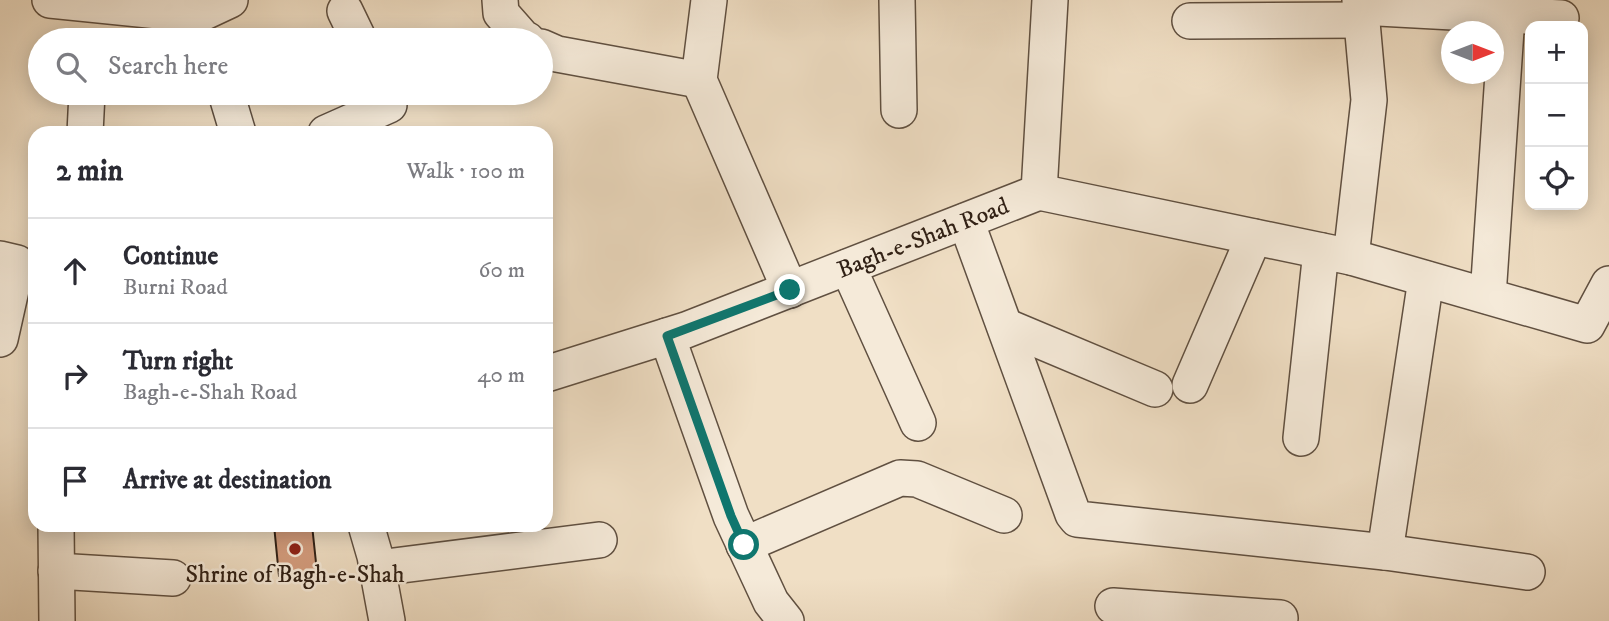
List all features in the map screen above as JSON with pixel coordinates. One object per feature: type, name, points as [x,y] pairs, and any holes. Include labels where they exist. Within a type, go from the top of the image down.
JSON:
[{"type":"street","points":[[50,0],[199,18],[230,0]]},
{"type":"street","points":[[500,0],[501,13],[515,28]]},
{"type":"street","points":[[709,0],[699,80],[790,290]]},
{"type":"street","points":[[897,0],[899,110]]},
{"type":"street","name":"Bagh-e-Shah Road","points":[[553,372],[667,336],[1039,192],[1050,0]]},
{"type":"street","points":[[1301,438],[1336,254],[1370,100],[1361,9]]},
{"type":"street","points":[[1190,21],[1361,9],[1562,18]]},
{"type":"street","points":[[1488,296],[1507,15]]},
{"type":"street","points":[[553,53],[699,80]]},
{"type":"street","points":[[85,126],[86,105]]},
{"type":"street","points":[[230,105],[236,126]]},
{"type":"street","points":[[342,126],[389,105]]},
{"type":"street","points":[[1039,192],[1336,254],[1587,325],[1609,285]]},
{"type":"street","points":[[965,220],[1077,519],[1385,552],[1527,572]]},
{"type":"street","points":[[1190,385],[1254,237]]},
{"type":"street","points":[[0,259],[17,263],[0,339]]},
{"type":"street","points":[[848,267],[918,423]]},
{"type":"street","points":[[1385,552],[1426,279]]},
{"type":"street","points":[[1005,326],[1155,389]]},
{"type":"street","points":[[667,336],[731,516],[771,602],[786,621]]},
{"type":"street","points":[[744,545],[900,478],[917,479],[1004,515]]},
{"type":"street","points":[[56,532],[57,621]]},
{"type":"street","points":[[368,532],[378,568],[387,621]]},
{"type":"street","points":[[378,568],[599,540]]},
{"type":"street","points":[[56,571],[173,578]]},
{"type":"street","points":[[1114,601],[1280,618]]},
{"type":"building","name":"Shrine of Bagh-e-Shah","points":[[275,532],[313,532],[317,572],[279,576]]},
{"type":"place","name":"Shrine of Bagh-e-Shah","points":[[295,549]]},
{"type":"route","points":[[744,545],[731,516],[667,336],[790,290]]}]
